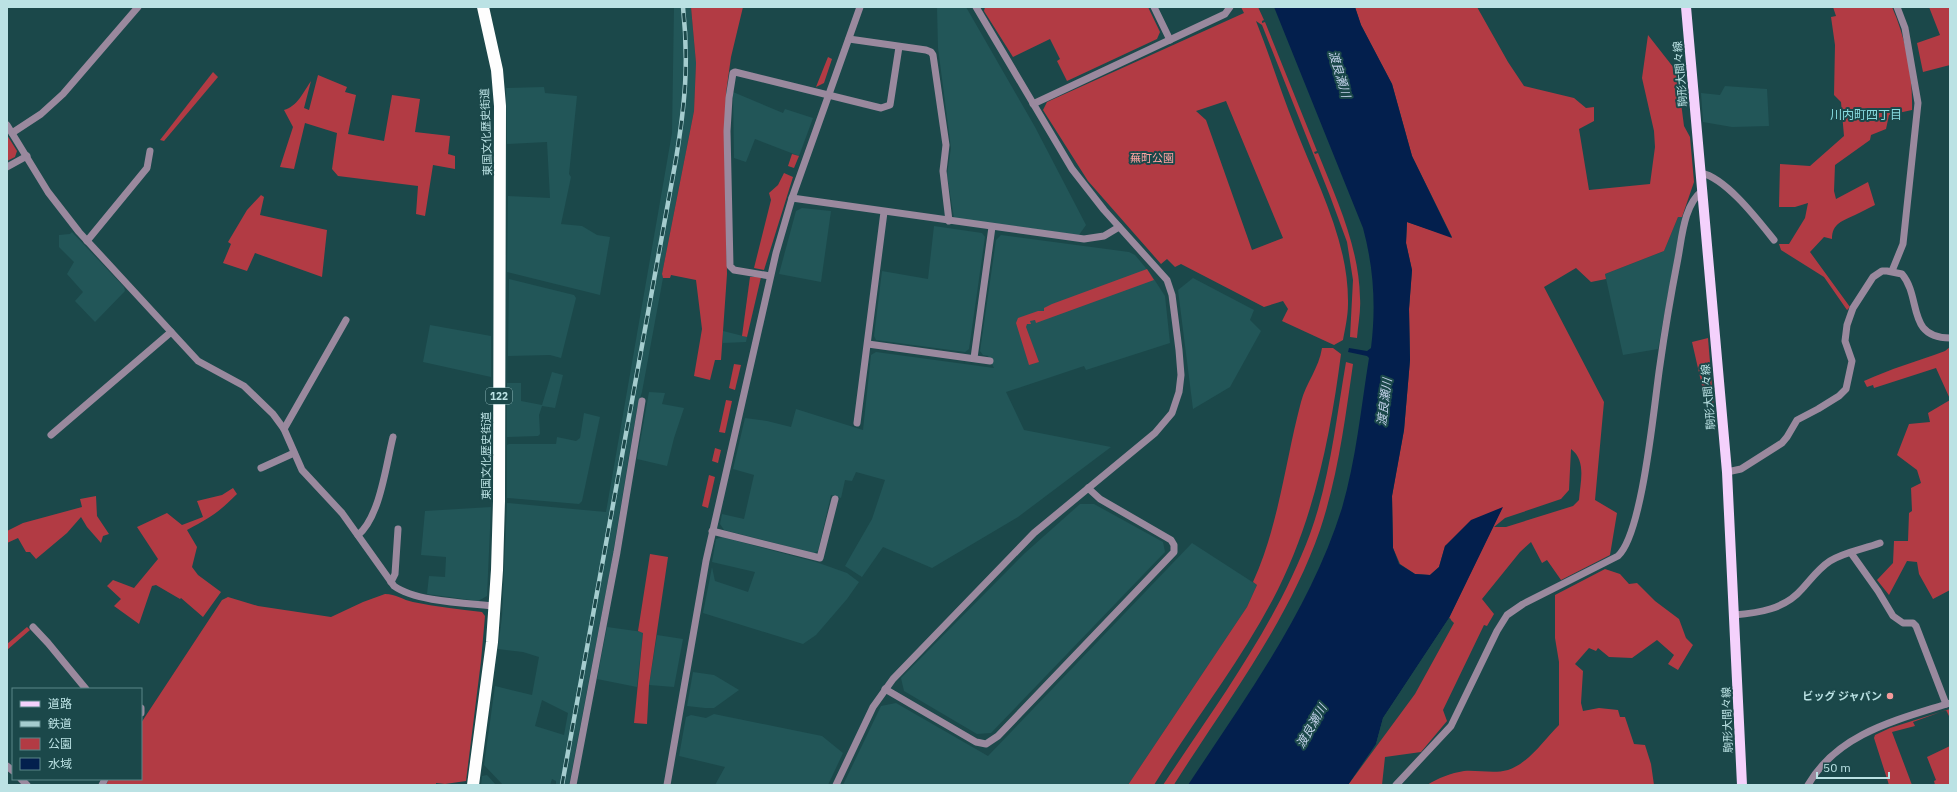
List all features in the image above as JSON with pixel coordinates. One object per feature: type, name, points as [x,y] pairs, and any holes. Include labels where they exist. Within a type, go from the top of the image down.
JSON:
[{"type":"highway","name":"東国文化歴史街道","points":[[473,785],[495,606],[499,501],[500,106],[497,70],[483,7]]},
{"type":"main road","name":"駒形大間々線","points":[[1686,7],[1727,472],[1742,785]]},
{"type":"street","points":[[12,133],[41,114],[62,94],[138,7]]},
{"type":"street","points":[[667,785],[712,530],[770,276],[792,198],[830,95],[860,7]]},
{"type":"street","points":[[836,785],[870,714],[885,689],[906,665],[1028,539],[1150,438],[1165,423],[1177,401],[1181,382],[1179,350],[1168,284],[1163,275],[1119,227],[1072,169],[976,7]]},
{"type":"street","points":[[1154,7],[1170,40]]},
{"type":"street","points":[[1033,104],[1225,14],[1230,7]]},
{"type":"street","points":[[1892,271],[1903,244],[1918,103],[1905,28],[1897,7]]},
{"type":"street","points":[[849,39],[926,50],[931,52],[933,55],[946,145],[943,171],[948,221]]},
{"type":"street","points":[[770,276],[734,270],[730,266],[727,131],[729,98],[733,73],[735,72],[881,108],[890,105],[899,47]]},
{"type":"street","points":[[7,125],[63,213],[87,241],[198,361],[239,383],[252,393],[273,414],[284,429],[294,453],[306,475],[335,504],[391,582],[399,590],[412,596],[495,606]]},
{"type":"street","points":[[87,241],[147,168],[150,151]]},
{"type":"street","points":[[7,167],[27,156]]},
{"type":"street","points":[[1700,173],[1713,178],[1740,200],[1774,240]]},
{"type":"street","points":[[1396,785],[1451,726],[1497,631],[1507,615],[1523,604],[1618,556],[1624,550],[1635,519],[1641,491],[1665,333],[1683,234],[1692,202],[1702,191]]},
{"type":"street","points":[[792,198],[992,228],[1084,239],[1104,236],[1119,227]]},
{"type":"street","points":[[857,423],[884,212]]},
{"type":"street","points":[[974,358],[992,228]]},
{"type":"street","points":[[1727,472],[1741,469],[1782,442],[1787,437],[1797,420],[1818,409],[1844,391],[1848,385],[1852,367],[1852,361],[1845,341],[1845,333],[1853,308],[1876,274],[1882,271],[1892,271],[1902,274],[1911,290],[1917,318],[1922,328],[1932,334],[1950,338]]},
{"type":"street","points":[[284,429],[346,320]]},
{"type":"street","points":[[51,435],[171,332]]},
{"type":"street","points":[[868,344],[990,361]]},
{"type":"street","points":[[573,785],[642,401]]},
{"type":"street","points":[[358,535],[367,525],[376,505],[393,437]]},
{"type":"street","points":[[261,468],[294,453]]},
{"type":"street","points":[[885,689],[976,742],[986,744],[998,736],[1174,552],[1175,548],[1173,542],[1167,537],[1100,499],[1088,488]]},
{"type":"street","points":[[712,530],[820,558],[835,499]]},
{"type":"street","points":[[391,582],[395,574],[398,529]]},
{"type":"street","points":[[1734,615],[1772,608],[1786,603],[1801,591],[1826,564],[1836,558],[1880,543]]},
{"type":"street","points":[[1808,785],[1833,755],[1862,734],[1894,721],[1948,703],[1916,626],[1913,623],[1900,622],[1893,616],[1851,553]]},
{"type":"street","points":[[33,627],[85,688]]},
{"type":"shaded area","points":[[674,7],[691,7],[696,63],[694,111],[662,274],[663,278],[642,392],[637,408],[611,565],[569,785],[556,785],[556,781],[552,779],[550,785],[503,785],[484,765],[495,686],[532,695],[539,657],[523,652],[498,649],[502,616],[507,503],[606,512],[672,133]],"holes":[[[542,700],[568,713],[564,735],[535,726]]]},
{"type":"shaded area","points":[[937,7],[966,7],[1035,127],[1086,225],[1079,235],[954,218],[947,175],[951,148],[938,48]]},
{"type":"shaded area","points":[[1725,86],[1767,89],[1769,126],[1732,127],[1703,122],[1701,93],[1720,95]]},
{"type":"shaded area","points":[[544,87],[545,93],[577,96],[569,174],[571,177],[561,224],[582,226],[597,235],[610,237],[600,295],[507,272],[508,196],[550,198],[547,142],[507,144],[506,88]]},
{"type":"shaded area","points":[[733,92],[783,113],[785,109],[813,118],[799,156],[755,139],[746,162],[734,158]]},
{"type":"shaded area","points":[[802,208],[831,211],[821,282],[779,274],[796,211]]},
{"type":"shaded area","points":[[1678,217],[1682,217],[1658,349],[1623,355],[1605,274],[1664,251]]},
{"type":"shaded area","points":[[934,226],[982,233],[985,237],[969,349],[965,352],[876,340],[874,336],[882,271],[928,279]]},
{"type":"shaded area","points":[[72,232],[124,287],[125,291],[95,322],[75,301],[83,292],[67,274],[74,262],[59,247],[59,235],[70,234]]},
{"type":"shaded area","points":[[1001,235],[1129,252],[1135,255],[1150,273],[1165,296],[1170,343],[1086,370],[1084,366],[1006,392],[1024,430],[1111,447],[1018,517],[932,568],[883,547],[862,577],[845,566],[872,519],[885,480],[856,472],[852,481],[845,480],[841,498],[831,495],[818,551],[814,553],[724,530],[720,524],[722,514],[744,519],[754,475],[733,469],[745,418],[767,421],[791,427],[796,409],[863,430],[871,355],[876,352],[994,368],[988,356],[983,355],[980,351],[996,240]]},
{"type":"shaded area","points":[[1193,278],[1254,310],[1250,320],[1261,331],[1230,387],[1193,409],[1178,290]]},
{"type":"shaded area","points":[[509,279],[574,295],[576,298],[561,358],[550,355],[508,356]]},
{"type":"shaded area","points":[[430,325],[491,336],[491,377],[423,362]]},
{"type":"shaded area","points":[[723,331],[747,337],[746,342],[723,343]]},
{"type":"shaded area","points":[[552,372],[563,375],[555,408],[542,406],[539,415],[540,434],[538,436],[507,437],[507,383],[521,383],[521,401],[542,405]]},
{"type":"shaded area","points":[[649,392],[665,393],[662,404],[684,408],[667,466],[637,459]]},
{"type":"shaded area","points":[[584,413],[600,417],[582,501],[579,504],[507,498],[507,445],[556,444],[557,437],[576,441],[580,438]]},
{"type":"shaded area","points":[[1080,504],[1094,504],[1163,542],[1165,552],[991,733],[977,734],[904,691],[901,678],[1025,553]]},
{"type":"shaded area","points":[[491,507],[487,596],[478,601],[427,594],[429,576],[445,577],[446,557],[421,555],[425,511]]},
{"type":"shaded area","points":[[722,537],[816,562],[847,573],[859,582],[847,599],[816,635],[803,644],[703,613],[712,567],[715,581],[748,592],[755,572],[712,562],[716,539]]},
{"type":"shaded area","points":[[1192,543],[1257,585],[1247,607],[1128,785],[843,785],[881,706],[896,703],[988,756]]},
{"type":"shaded area","points":[[607,627],[643,632],[637,687],[597,679]]},
{"type":"shaded area","points":[[657,635],[683,639],[674,687],[649,685]]},
{"type":"shaded area","points":[[693,672],[714,675],[739,690],[714,708],[687,706]]},
{"type":"shaded area","points":[[714,714],[822,736],[843,753],[828,785],[715,785],[725,767],[679,756],[686,717],[691,715],[706,718]]},
{"type":"shaded area","points":[[487,775],[496,785],[481,785],[482,776]]},
{"type":"green space","points":[[691,7],[743,7],[731,57],[726,93],[725,157],[727,274],[721,360],[715,360],[710,380],[694,376],[702,329],[696,280],[671,275],[670,278],[663,278],[662,274],[694,111],[696,63]]},
{"type":"green space","points":[[985,7],[1148,7],[1160,32],[1157,39],[1067,81],[1057,61],[1060,59],[1050,39],[1013,57],[984,11]]},
{"type":"green space","name":"蕪町公園","points":[[1241,7],[1258,7],[1264,20],[1262,23],[1265,22],[1317,151],[1314,152],[1315,154],[1318,153],[1346,224],[1356,260],[1359,279],[1360,308],[1357,338],[1350,337],[1353,280],[1347,242],[1262,25],[1256,21],[1290,114],[1322,191],[1343,258],[1347,281],[1348,313],[1343,340],[1334,345],[1282,321],[1288,309],[1283,301],[1264,307],[1181,264],[1175,267],[1167,259],[1161,264],[1088,181],[1043,110],[1047,102],[1244,13]],"holes":[[[1226,101],[1283,238],[1252,250],[1206,120],[1196,111]]]},
{"type":"green space","points":[[1355,7],[1477,7],[1508,62],[1524,86],[1574,98],[1586,108],[1594,107],[1594,121],[1579,129],[1589,190],[1650,184],[1655,147],[1654,131],[1642,78],[1648,35],[1677,72],[1684,126],[1690,137],[1694,182],[1682,217],[1678,217],[1664,251],[1605,274],[1606,279],[1591,282],[1576,268],[1544,287],[1604,402],[1595,500],[1617,513],[1610,555],[1561,580],[1547,560],[1542,563],[1531,542],[1520,552],[1482,599],[1494,614],[1487,626],[1484,625],[1443,710],[1447,721],[1421,752],[1385,757],[1382,785],[1348,785],[1415,694],[1454,623],[1449,618],[1502,508],[1445,546],[1439,567],[1430,575],[1415,574],[1400,564],[1393,548],[1392,496],[1404,430],[1410,360],[1409,309],[1412,270],[1406,243],[1407,222],[1452,237],[1412,156],[1392,84],[1361,25]],"holes":[[[1571,449],[1576,454],[1581,466],[1581,480],[1579,500],[1573,506],[1506,527],[1494,527],[1505,518],[1561,499],[1569,490]]]},
{"type":"green space","points":[[1833,7],[1892,7],[1908,58],[1912,97],[1912,110],[1889,115],[1886,129],[1871,135],[1870,140],[1835,165],[1834,191],[1836,199],[1868,182],[1875,205],[1839,223],[1834,229],[1832,239],[1824,237],[1810,252],[1850,307],[1847,310],[1824,277],[1781,250],[1779,244],[1789,244],[1805,218],[1808,203],[1795,207],[1779,207],[1780,164],[1810,166],[1844,136],[1841,102],[1834,95],[1835,45],[1831,17],[1836,16]]},
{"type":"green space","points":[[1929,7],[1950,7],[1950,65],[1923,72],[1917,43],[1940,35]]},
{"type":"green space","points":[[828,57],[832,59],[824,83],[816,87]]},
{"type":"green space","points":[[213,72],[218,77],[164,141],[160,140]]},
{"type":"green space","points":[[318,75],[347,87],[345,92],[356,95],[348,134],[384,141],[392,95],[420,99],[415,132],[450,136],[448,154],[455,156],[455,169],[433,165],[425,216],[416,214],[418,186],[338,176],[332,169],[337,133],[305,123],[294,169],[280,167],[293,127],[284,110],[293,106],[311,81],[304,108],[309,110]]},
{"type":"green space","points":[[7,135],[17,151],[15,157],[7,161]]},
{"type":"green space","points":[[792,154],[799,156],[794,168],[788,166]]},
{"type":"green space","points":[[784,173],[793,177],[764,270],[754,268],[771,200],[769,193],[778,185]]},
{"type":"green space","points":[[261,195],[264,197],[260,215],[327,230],[322,277],[255,253],[247,271],[223,263],[231,244],[228,242],[247,210]]},
{"type":"green space","points":[[1147,269],[1154,280],[1036,323],[1035,320],[1030,321],[1031,324],[1027,324],[1026,327],[1039,362],[1029,365],[1016,323],[1018,318],[1038,311],[1044,311],[1044,308],[1052,304]]},
{"type":"green space","points":[[750,277],[761,277],[747,337],[742,336]]},
{"type":"green space","points":[[1708,338],[1714,411],[1708,412],[1692,342]]},
{"type":"green space","points":[[1950,347],[1950,399],[1936,368],[1874,388],[1873,385],[1867,387],[1864,381],[1945,351]]},
{"type":"green space","points":[[1322,348],[1333,348],[1341,354],[1337,386],[1318,480],[1299,542],[1286,572],[1272,601],[1245,648],[1154,785],[1128,785],[1247,607],[1257,585],[1253,582],[1262,560],[1275,516],[1301,402],[1318,362]]},
{"type":"green space","points":[[1346,362],[1353,364],[1336,469],[1332,489],[1320,530],[1307,564],[1274,629],[1174,785],[1163,785],[1244,664],[1263,632],[1296,568],[1310,534],[1323,492],[1332,449]]},
{"type":"green space","points":[[734,364],[741,365],[735,390],[729,388]]},
{"type":"green space","points":[[726,400],[732,401],[725,433],[719,432]]},
{"type":"green space","points":[[1950,400],[1950,590],[1933,599],[1919,574],[1917,562],[1907,561],[1889,595],[1877,580],[1893,563],[1894,541],[1908,541],[1909,513],[1912,511],[1911,488],[1921,483],[1917,470],[1897,455],[1909,424],[1930,422],[1928,413]]},
{"type":"green space","points":[[715,448],[721,450],[718,463],[712,461]]},
{"type":"green space","points":[[709,475],[715,477],[708,508],[702,506]]},
{"type":"green space","points":[[233,488],[237,494],[225,506],[187,530],[197,547],[192,567],[198,575],[221,592],[203,617],[181,598],[180,599],[156,585],[152,586],[139,624],[114,606],[121,599],[107,586],[113,580],[134,588],[158,559],[137,527],[167,513],[182,525],[203,517],[197,501],[222,495]]},
{"type":"green space","points":[[96,496],[97,516],[109,534],[103,536],[101,543],[87,527],[81,517],[67,533],[36,559],[30,552],[26,552],[18,538],[7,543],[7,531],[23,523],[82,507],[80,499]]},
{"type":"green space","points":[[650,554],[668,557],[649,685],[647,724],[634,723],[643,633],[638,631]]},
{"type":"green space","points":[[1605,569],[1620,574],[1629,584],[1637,583],[1655,601],[1679,619],[1686,638],[1693,645],[1678,670],[1668,664],[1674,655],[1657,640],[1632,658],[1609,657],[1598,648],[1596,651],[1589,648],[1575,664],[1583,671],[1581,703],[1583,711],[1599,708],[1618,710],[1620,717],[1625,717],[1634,744],[1645,745],[1651,764],[1654,785],[1427,785],[1445,776],[1459,772],[1497,772],[1516,767],[1529,757],[1559,725],[1559,662],[1555,638],[1555,595]]},
{"type":"green space","points":[[385,594],[422,604],[482,612],[485,616],[466,781],[445,784],[436,783],[436,785],[106,785],[108,780],[142,780],[142,721],[222,600],[228,597],[258,606],[331,617],[363,602]]},
{"type":"green space","points":[[27,627],[30,630],[7,650],[7,644]]},
{"type":"green space","points":[[1950,709],[1950,718],[1946,710]]},
{"type":"green space","points":[[1940,712],[1913,722],[1915,726],[1892,732],[1912,785],[1889,785],[1874,738],[1875,735],[1890,728]]},
{"type":"green space","points":[[1950,746],[1950,785],[1935,785],[1934,781],[1936,780],[1927,757]]},
{"type":"water","name":"渡良瀬川","points":[[1274,7],[1355,7],[1361,25],[1392,84],[1412,156],[1452,238],[1407,222],[1406,243],[1412,270],[1409,309],[1410,360],[1404,430],[1392,496],[1393,548],[1399,564],[1415,574],[1430,575],[1439,567],[1445,546],[1471,520],[1503,507],[1449,618],[1383,718],[1376,744],[1348,785],[1188,785],[1275,652],[1313,582],[1329,546],[1347,490],[1358,434],[1369,358],[1367,356],[1348,352],[1349,348],[1367,351],[1371,348],[1373,333],[1374,303],[1372,273],[1363,228]]},
{"type":"pier","points":[[1449,618],[1451,619],[1384,719],[1379,740],[1376,744],[1383,718]]},
{"type":"railway","points":[[562,785],[676,159],[684,102],[686,65],[683,7]]},
{"type":"place","name":"ビッグ ジャパン","points":[[1890,696]]},
{"type":"district","name":"川内町四丁目","points":[[1866,114]]}]
